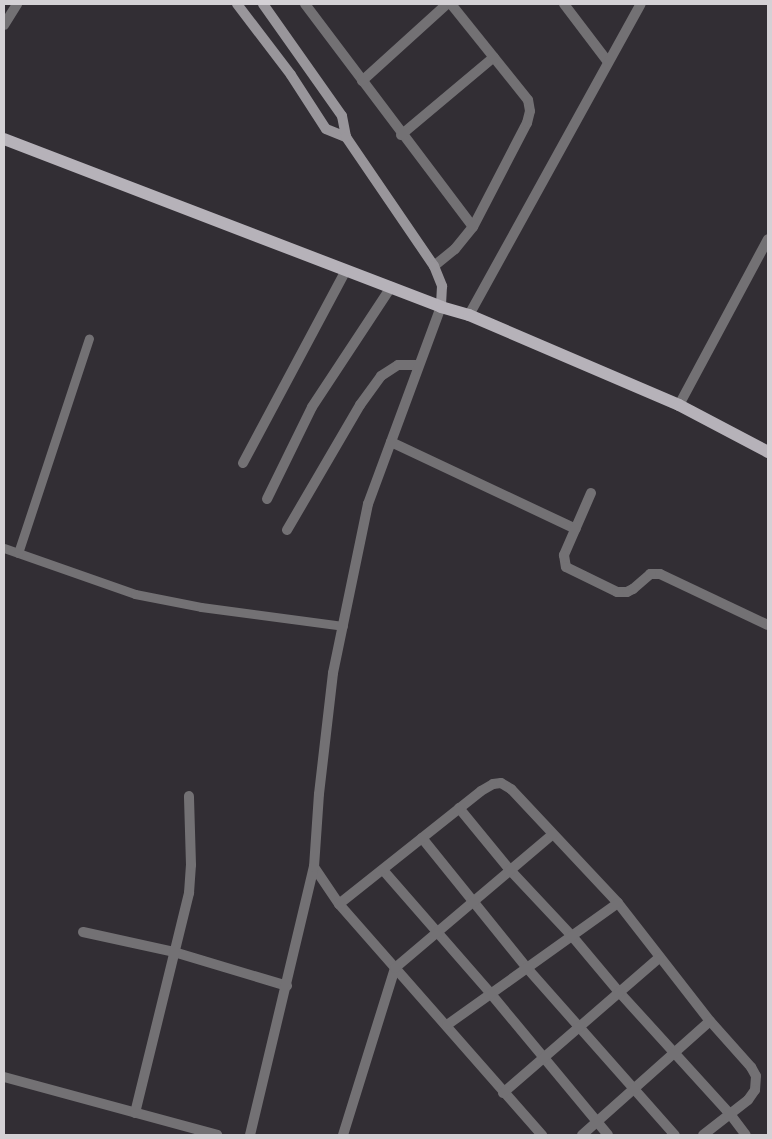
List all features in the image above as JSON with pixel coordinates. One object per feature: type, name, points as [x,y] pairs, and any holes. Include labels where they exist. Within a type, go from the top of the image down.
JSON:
[{"type":"main road","points":[[237,4],[291,75],[326,129],[346,137]]},
{"type":"main road","points":[[263,4],[342,116],[346,137],[434,266],[442,286],[441,307]]},
{"type":"main road","points":[[4,139],[441,307],[469,315],[679,405],[768,452]]},
{"type":"street","points":[[4,24],[8,13],[18,4]]},
{"type":"street","points":[[306,4],[401,135],[473,228]]},
{"type":"street","points":[[362,80],[447,4]]},
{"type":"street","points":[[434,266],[455,249],[473,228],[527,123],[530,111],[528,100],[452,4]]},
{"type":"street","points":[[564,4],[608,62]]},
{"type":"street","points":[[469,315],[641,4]]},
{"type":"street","points":[[401,135],[494,57]]},
{"type":"street","points":[[679,405],[768,239]]},
{"type":"street","points":[[243,463],[346,270]]},
{"type":"street","points":[[267,499],[312,407],[392,288]]},
{"type":"street","points":[[250,1135],[314,867],[319,794],[333,673],[368,504],[441,307]]},
{"type":"street","points":[[287,530],[360,405],[381,376],[398,364],[418,365]]},
{"type":"street","points":[[391,442],[576,528]]},
{"type":"street","points":[[591,493],[564,555],[566,567],[617,592],[626,592],[633,589],[650,574],[660,574],[768,626]]},
{"type":"street","points":[[339,904],[481,791],[493,784],[501,783],[511,789],[552,835],[618,903],[659,958],[710,1021],[751,1067],[756,1076],[755,1090],[748,1100],[703,1135]]},
{"type":"street","points":[[135,1113],[189,893],[191,865],[189,796]]},
{"type":"street","points":[[459,808],[510,870],[572,936],[674,1054],[730,1114],[746,1135]]},
{"type":"street","points":[[343,1135],[394,968],[552,835]]},
{"type":"street","points":[[422,838],[527,968],[675,1135]]},
{"type":"street","points":[[314,867],[339,904],[394,968],[447,1025],[503,1093],[542,1135]]},
{"type":"street","points":[[383,870],[491,994],[608,1135]]},
{"type":"street","points":[[447,1025],[618,903]]},
{"type":"street","points":[[84,932],[174,952],[287,986]]},
{"type":"street","points":[[503,1093],[659,958]]},
{"type":"street","points":[[582,1135],[710,1021]]},
{"type":"street","points":[[4,1077],[217,1135]]},
{"type":"lane","points":[[18,553],[89,338]]},
{"type":"lane","points":[[4,548],[135,594],[201,606],[343,626]]}]
